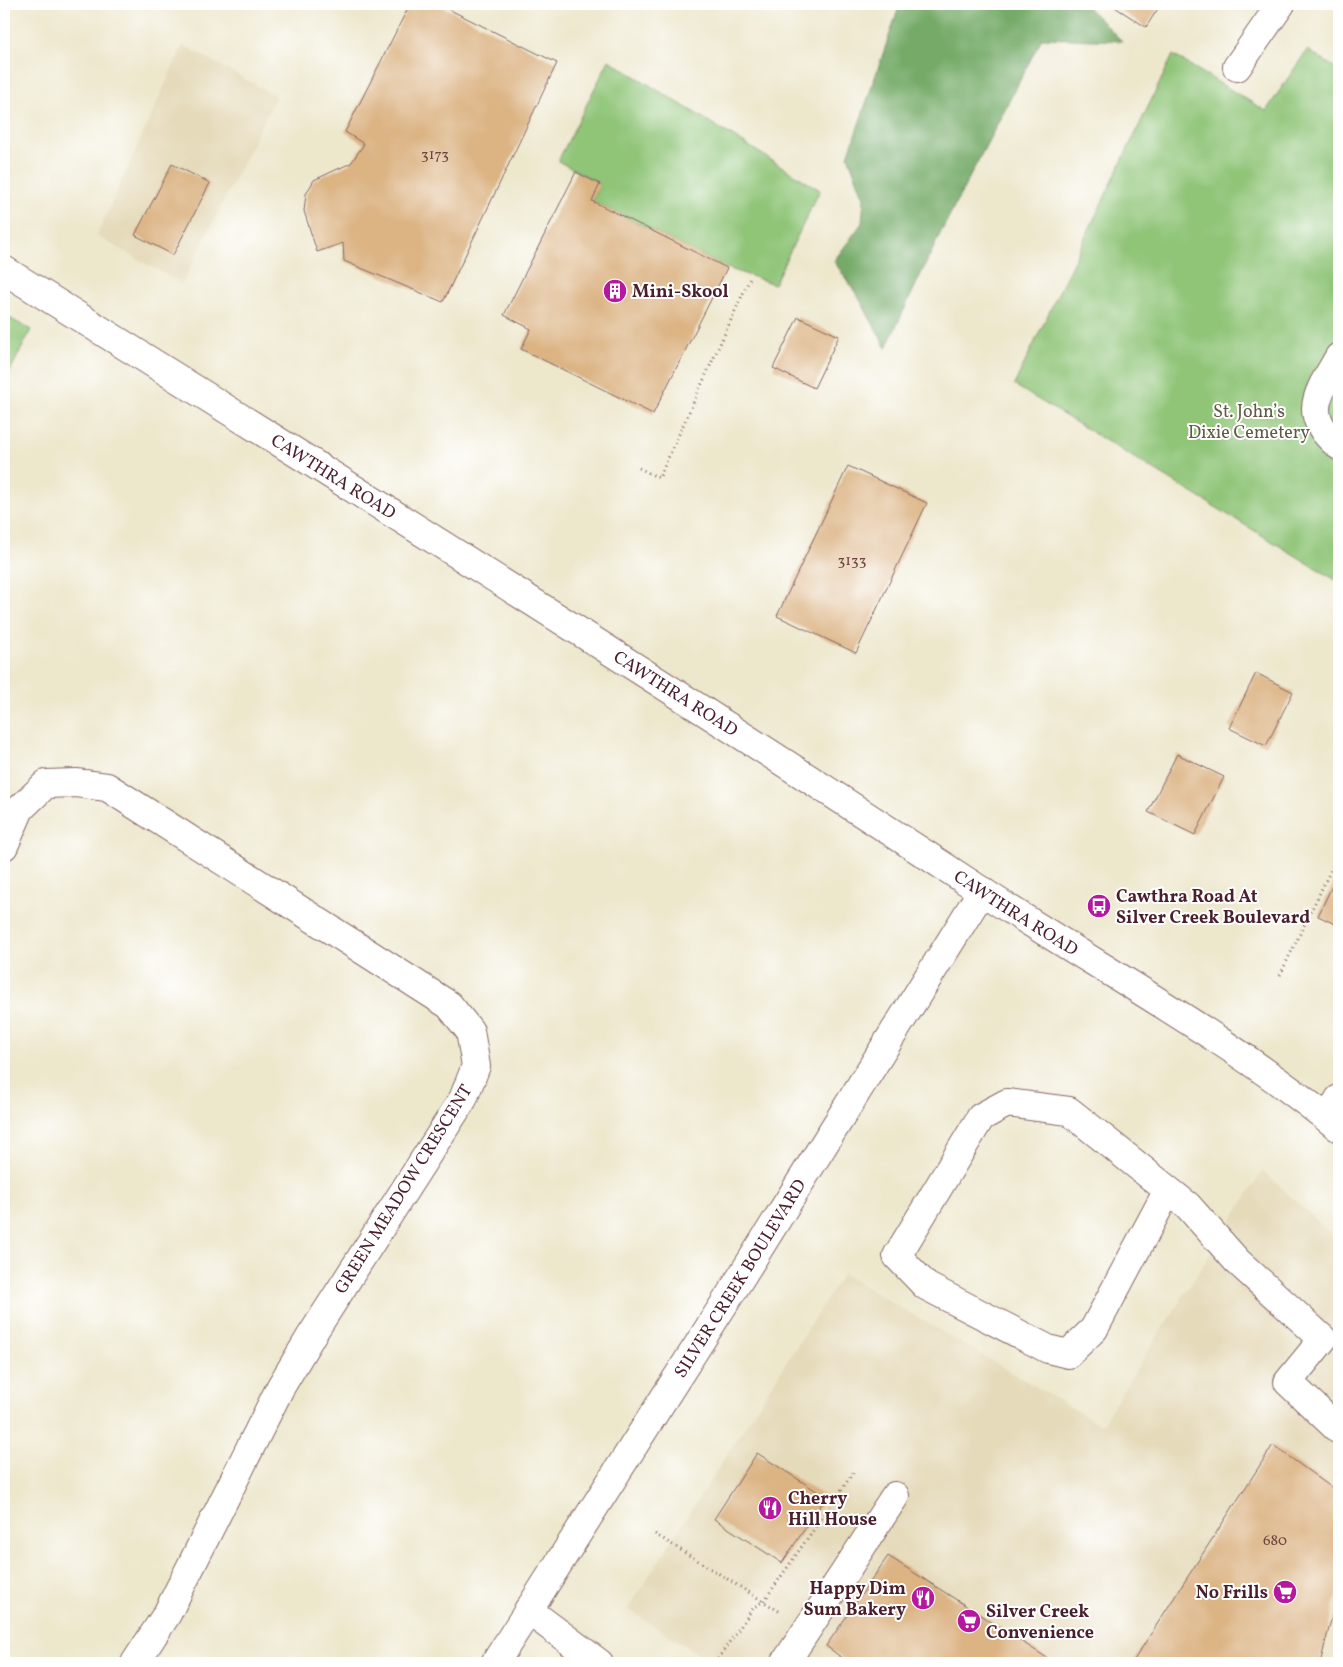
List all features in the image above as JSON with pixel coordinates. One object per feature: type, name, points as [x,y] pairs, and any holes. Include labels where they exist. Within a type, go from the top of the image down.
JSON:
[{"type":"street","points":[[1237,67],[1281,4]]},
{"type":"street","name":"CAWTHRA ROAD","points":[[4,270],[561,618],[982,892],[1190,1020],[1335,1115]]},
{"type":"street","points":[[1339,358],[1319,392],[1315,413],[1322,431],[1339,446]]},
{"type":"street","name":"GREEN MEADOW CRESCENT","points":[[4,846],[20,809],[46,784],[76,783],[107,787],[449,1004],[470,1031],[476,1066],[463,1098],[280,1388],[167,1614],[135,1663]]},
{"type":"street","name":"SILVER CREEK BOULEVARD","points":[[495,1663],[744,1274],[982,892]]},
{"type":"street","points":[[1168,1190],[1094,1329],[1068,1354],[1048,1349],[926,1286],[897,1256],[981,1117],[1007,1103],[1069,1110],[1188,1206],[1237,1261],[1323,1339],[1288,1382],[1339,1430]]},
{"type":"street","points":[[785,1663],[894,1496]]},
{"type":"street","points":[[528,1610],[598,1663]]},
{"type":"path","points":[[638,468],[659,478],[751,276]]},
{"type":"path","points":[[1280,975],[1339,853]]},
{"type":"path","points":[[715,1663],[754,1607],[764,1601],[855,1470]]},
{"type":"path","points":[[655,1534],[808,1628]]},
{"type":"shaded area","points":[[183,45],[276,96],[182,284],[97,236]]},
{"type":"shaded area","points":[[1263,1171],[1339,1241],[1339,1663],[712,1663],[628,1609],[843,1274],[1101,1425]]},
{"type":"green space","points":[[900,4],[1084,4],[1122,41],[1042,38],[941,232],[886,348],[859,298],[834,261],[862,223],[864,198],[848,156]]},
{"type":"green space","name":"St. John’s Dixie Cemetery","points":[[1307,50],[1339,70],[1339,582],[1014,385],[1173,55],[1266,111]]},
{"type":"green space","points":[[609,60],[820,190],[774,284],[727,268],[592,201],[600,184],[558,161]]},
{"type":"green space","points":[[4,315],[31,330],[4,383]]},
{"type":"building","points":[[410,4],[438,4],[557,63],[443,302],[344,261],[343,243],[317,252],[304,211],[306,194],[314,180],[351,163],[364,144],[345,132]]},
{"type":"building","points":[[1110,4],[1161,4],[1146,27]]},
{"type":"building","points":[[172,164],[210,183],[173,255],[135,235]]},
{"type":"building","name":"Mini-Skool","points":[[576,172],[600,184],[592,201],[727,268],[653,414],[521,349],[531,329],[504,315]]},
{"type":"building","points":[[798,317],[839,336],[814,388],[773,368]]},
{"type":"building","points":[[848,466],[927,503],[856,653],[777,616]]},
{"type":"building","points":[[1256,673],[1293,692],[1266,746],[1229,728]]},
{"type":"building","points":[[1177,754],[1224,777],[1195,835],[1148,812]]},
{"type":"building","points":[[1339,871],[1339,926],[1318,916]]},
{"type":"building","points":[[1273,1445],[1339,1493],[1339,1588],[1321,1660],[1318,1663],[1132,1663]]},
{"type":"building","name":"Cherry Hill House","points":[[757,1453],[826,1497],[782,1563],[714,1519]]},
{"type":"building","points":[[888,1556],[1055,1663],[849,1663],[826,1646]]},
{"type":"place","name":"Mini-Skool","points":[[615,291]]},
{"type":"place","name":"Cawthra Road At Silver Creek Boulevard","points":[[1099,906]]},
{"type":"place","name":"Cherry Hill House","points":[[770,1508]]},
{"type":"place","name":"No Frills","points":[[1285,1592]]},
{"type":"place","name":"Happy Dim Sum Bakery","points":[[923,1598]]},
{"type":"place","name":"Silver Creek Convenience","points":[[969,1621]]}]
